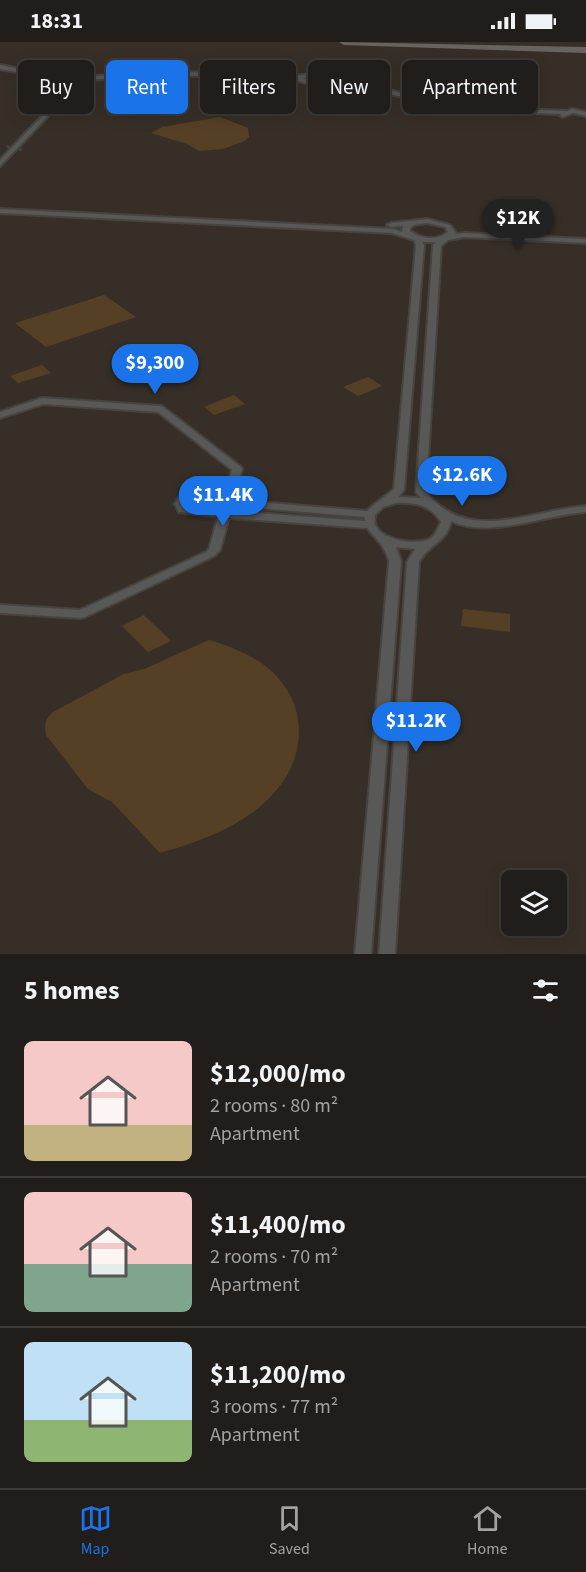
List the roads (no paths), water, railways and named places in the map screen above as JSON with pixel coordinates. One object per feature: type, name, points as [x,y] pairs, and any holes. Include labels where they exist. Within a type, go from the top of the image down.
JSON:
[{"type":"street","points":[[0,68],[18,71]]},
{"type":"street","points":[[0,68],[18,72]]},
{"type":"street","points":[[188,74],[318,79],[464,111],[586,114]]},
{"type":"street","points":[[0,164],[43,114]]},
{"type":"street","points":[[11,149],[46,114]]},
{"type":"street","points":[[0,206],[397,225],[427,221],[465,229],[586,235]]},
{"type":"street","points":[[0,211],[393,231],[429,240],[465,235],[586,241]]},
{"type":"street","points":[[373,525],[386,502],[399,490],[420,246],[405,230],[411,224]]},
{"type":"street","points":[[387,954],[413,562],[419,551],[441,534],[446,522],[422,495],[421,480],[436,246],[453,231],[444,224]]},
{"type":"street","points":[[0,415],[42,401],[165,411],[236,465],[228,508],[214,550],[210,554],[81,614],[0,609]]},
{"type":"street","points":[[386,502],[404,499],[435,508],[454,520],[474,526],[488,527],[566,509],[586,509]]},
{"type":"street","points":[[228,508],[373,525],[403,545],[433,541],[452,531],[474,526]]},
{"type":"street","points":[[363,954],[395,561],[390,546],[373,525]]}]
